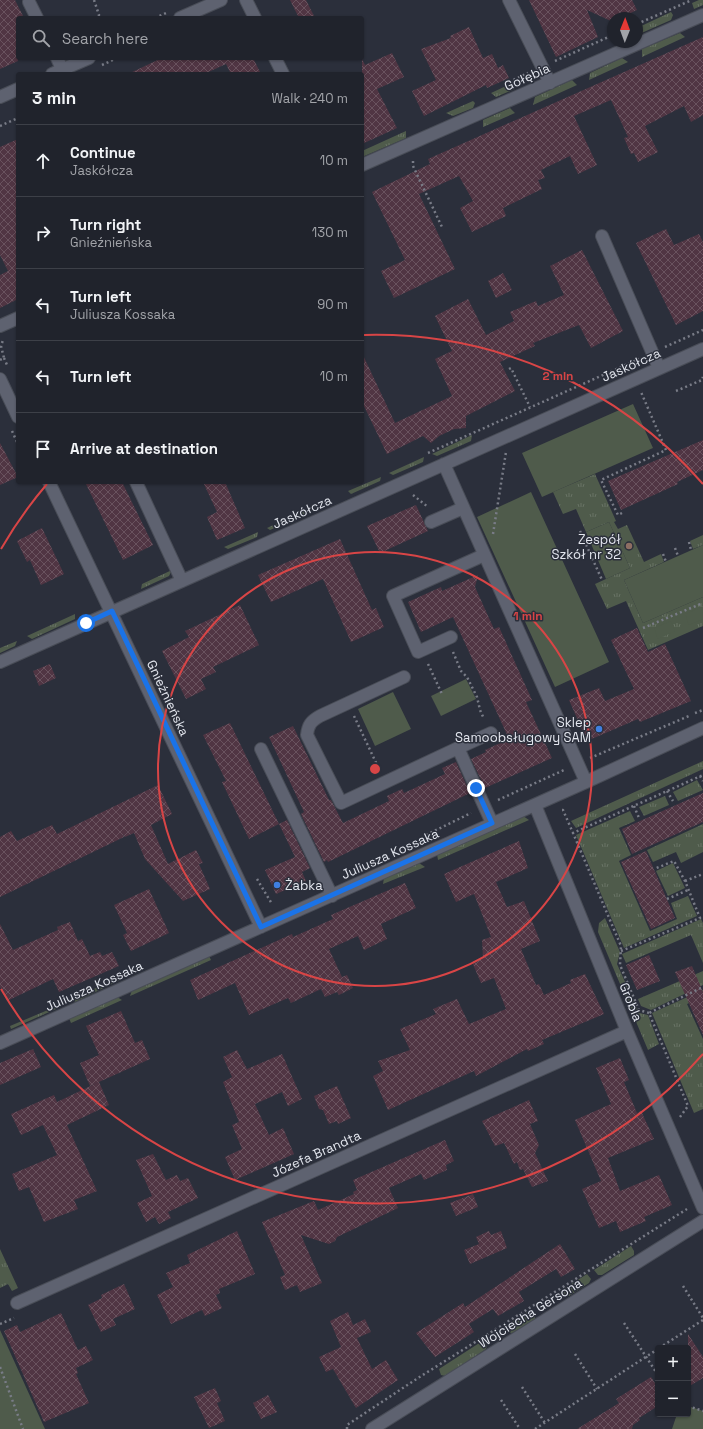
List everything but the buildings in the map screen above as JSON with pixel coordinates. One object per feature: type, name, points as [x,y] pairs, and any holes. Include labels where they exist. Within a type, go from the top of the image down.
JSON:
[{"type":"street","points":[[185,16],[221,0]]},
{"type":"street","points":[[246,0],[254,16]]},
{"type":"street","points":[[509,0],[550,83]]},
{"type":"street","points":[[29,2],[36,16]]},
{"type":"street","name":"Gołębia","points":[[364,164],[703,15]]},
{"type":"street","points":[[58,60],[66,71],[85,60]]},
{"type":"street","points":[[276,60],[282,72]]},
{"type":"street","points":[[0,96],[16,90]]},
{"type":"street","points":[[602,236],[659,368]]},
{"type":"street","points":[[1,330],[16,319]]},
{"type":"street","name":"Jaskółcza","points":[[0,662],[703,349]]},
{"type":"street","points":[[0,379],[16,413]]},
{"type":"street","points":[[444,464],[586,782]]},
{"type":"street","name":"Gnieźnieńska","points":[[50,484],[112,611],[261,927]]},
{"type":"street","points":[[137,484],[182,581]]},
{"type":"street","points":[[431,522],[463,508]]},
{"type":"street","points":[[449,638],[418,652],[393,596],[483,552]]},
{"type":"street","points":[[404,678],[313,720],[308,727],[307,735],[341,803],[491,733]]},
{"type":"street","name":"Juliusza Kossaka","points":[[0,1043],[332,896],[703,728]]},
{"type":"street","points":[[458,748],[492,823]]},
{"type":"street","points":[[261,749],[332,896]]},
{"type":"street","name":"Grobla","points":[[535,805],[627,1031],[702,1205]]},
{"type":"street","name":"Józefa Brandta","points":[[17,1303],[627,1031]]},
{"type":"street","name":"Wojciecha Gersona","points":[[372,1429],[703,1221]]},
{"type":"path","points":[[94,0],[99,16]]},
{"type":"path","points":[[643,21],[692,0]]},
{"type":"path","points":[[553,59],[556,61],[607,38]]},
{"type":"path","points":[[0,126],[16,119]]},
{"type":"path","points":[[413,161],[413,166],[442,227]]},
{"type":"path","points":[[0,360],[4,358],[1,346],[4,338],[1,330]]},
{"type":"path","points":[[426,454],[703,330]]},
{"type":"path","points":[[509,369],[511,368],[530,407]]},
{"type":"path","points":[[676,391],[702,380],[703,377]]},
{"type":"path","points":[[622,513],[618,515],[601,480],[666,450],[635,379]]},
{"type":"path","points":[[483,552],[491,540],[494,531],[507,446]]},
{"type":"path","points":[[408,491],[433,511],[448,515]]},
{"type":"path","points":[[580,531],[602,580]]},
{"type":"path","points":[[688,542],[692,550]]},
{"type":"path","points":[[675,548],[678,556]]},
{"type":"path","points":[[663,554],[666,562]]},
{"type":"path","points":[[643,628],[703,602]]},
{"type":"path","points":[[449,638],[461,671],[467,677],[477,697],[480,710],[491,733]]},
{"type":"path","points":[[422,651],[442,694]]},
{"type":"path","points":[[347,703],[386,783]]},
{"type":"path","points":[[574,833],[702,775],[703,782]]},
{"type":"path","points":[[667,791],[672,802]]},
{"type":"path","points":[[634,806],[639,818]]},
{"type":"path","points":[[541,820],[563,810],[621,946],[620,966],[639,1010],[649,1012],[703,988]]},
{"type":"path","points":[[621,951],[700,918],[685,881],[674,861],[654,869]]},
{"type":"path","points":[[685,881],[703,874]]},
{"type":"path","points":[[667,899],[688,890]]},
{"type":"path","points":[[649,1012],[688,1106]]},
{"type":"path","points":[[347,1429],[347,1425],[418,1378],[702,1205]]},
{"type":"path","points":[[664,1345],[703,1319],[683,1286]]},
{"type":"path","points":[[624,1323],[655,1371]]},
{"type":"path","points":[[535,1429],[655,1351]]},
{"type":"path","points":[[575,1354],[597,1389]]},
{"type":"path","points":[[0,1367],[23,1429]]},
{"type":"path","points":[[522,1387],[545,1423]]},
{"type":"path","points":[[501,1400],[520,1429]]},
{"type":"path","points":[[691,1407],[703,1411]]},
{"type":"green space","points":[[703,0],[703,5],[694,9],[692,3]]},
{"type":"green space","points":[[671,12],[673,15],[671,20],[643,32],[643,25]]},
{"type":"green space","points":[[680,33],[685,37],[642,57],[642,49]]},
{"type":"green space","points":[[622,58],[628,62],[589,80],[590,73]]},
{"type":"green space","points":[[572,80],[577,85],[533,105],[535,97]]},
{"type":"green space","points":[[515,82],[515,89],[496,97],[491,93]]},
{"type":"green space","points":[[473,101],[475,103],[473,108],[453,116],[446,113]]},
{"type":"green space","points":[[510,108],[515,113],[483,127],[483,120]]},
{"type":"green space","points":[[406,131],[406,138],[364,156],[364,150]]},
{"type":"green space","points":[[633,404],[653,448],[542,497],[522,453]]},
{"type":"green space","points":[[472,435],[471,441],[437,456],[432,454]]},
{"type":"green space","points":[[424,457],[423,462],[393,475],[389,473]]},
{"type":"green space","points":[[595,474],[616,521],[614,522],[618,529],[627,525],[644,562],[661,554],[664,562],[624,580],[643,623],[703,597],[703,626],[648,650],[626,601],[607,609],[595,584],[630,568],[609,522],[586,532],[576,509],[563,514],[553,492]]},
{"type":"green space","points":[[381,477],[380,481],[351,494],[348,491]]},
{"type":"green space","points":[[531,492],[609,662],[555,687],[477,517]]},
{"type":"green space","points":[[315,506],[313,511],[270,530],[267,528]]},
{"type":"green space","points":[[609,522],[630,568],[606,579],[586,532]]},
{"type":"green space","points":[[258,532],[257,537],[228,549],[224,547]]},
{"type":"green space","points":[[703,535],[703,545],[693,549],[690,541]]},
{"type":"green space","points":[[703,545],[703,597],[643,623],[624,580]]},
{"type":"green space","points":[[172,570],[169,576],[141,589],[142,584]]},
{"type":"green space","points":[[702,607],[703,619],[689,625],[685,614]]},
{"type":"green space","points":[[75,614],[75,619],[32,639],[27,636]]},
{"type":"green space","points":[[671,621],[675,631],[658,639],[654,628]]},
{"type":"green space","points":[[17,641],[15,646],[0,653],[0,648]]},
{"type":"green space","points":[[466,679],[476,699],[441,716],[431,696]]},
{"type":"green space","points":[[393,692],[411,729],[375,746],[358,709]]},
{"type":"green space","points":[[703,761],[703,769],[576,828],[571,821]]},
{"type":"green space","points":[[697,780],[703,790],[678,801],[673,792]]},
{"type":"green space","points":[[665,796],[669,805],[644,816],[639,807]]},
{"type":"green space","points":[[630,811],[635,821],[619,828],[631,855],[619,861],[650,931],[677,919],[671,903],[688,896],[697,916],[624,948],[576,835]]},
{"type":"green space","points":[[523,816],[529,820],[438,860],[437,854]]},
{"type":"green space","points":[[703,824],[703,852],[681,863],[676,852],[653,862],[647,850]]},
{"type":"green space","points":[[419,863],[425,867],[383,884],[384,878]]},
{"type":"green space","points":[[673,863],[685,888],[668,896],[656,871]]},
{"type":"green space","points":[[605,918],[620,952],[617,964],[639,1013],[648,1015],[659,1044],[648,1050],[598,932],[599,923]]},
{"type":"green space","points":[[701,919],[703,923],[703,963],[691,935],[626,963],[622,954]]},
{"type":"green space","points":[[209,956],[211,960],[130,996],[132,990]]},
{"type":"green space","points":[[703,971],[703,985],[651,1010],[641,1006],[638,999]]},
{"type":"green space","points":[[121,976],[122,979],[75,1002],[73,999]]},
{"type":"green space","points":[[703,990],[703,997],[687,1004],[703,1039],[703,1109],[694,1113],[652,1013]]},
{"type":"green space","points":[[117,997],[122,1000],[71,1023],[69,1018]]},
{"type":"green space","points":[[55,1007],[56,1009],[11,1029],[10,1026]]},
{"type":"green space","points":[[631,1246],[634,1251],[634,1255],[602,1275],[598,1275],[594,1270]]},
{"type":"green space","points":[[0,1249],[18,1288],[12,1291],[8,1284],[0,1288]]},
{"type":"green space","points":[[587,1274],[591,1279],[589,1283],[569,1296],[565,1295],[562,1290]]},
{"type":"green space","points":[[532,1309],[535,1314],[535,1319],[512,1333],[507,1332],[504,1327]]},
{"type":"green space","points":[[0,1330],[45,1429],[0,1429]]},
{"type":"green space","points":[[484,1340],[487,1346],[486,1349],[445,1376],[441,1375],[439,1369]]},
{"type":"green space","points":[[691,1407],[703,1411],[703,1429],[672,1429],[676,1417],[691,1417]]},
{"type":"place","name":"Zespół Szkół nr 32","points":[[629,546]]},
{"type":"place","name":"Sklep Samoobsługowy SAM","points":[[599,729]]},
{"type":"place","name":"Żabka","points":[[277,885]]},
{"type":"route","points":[[86,623],[112,611],[261,927],[492,823],[476,788]]}]
